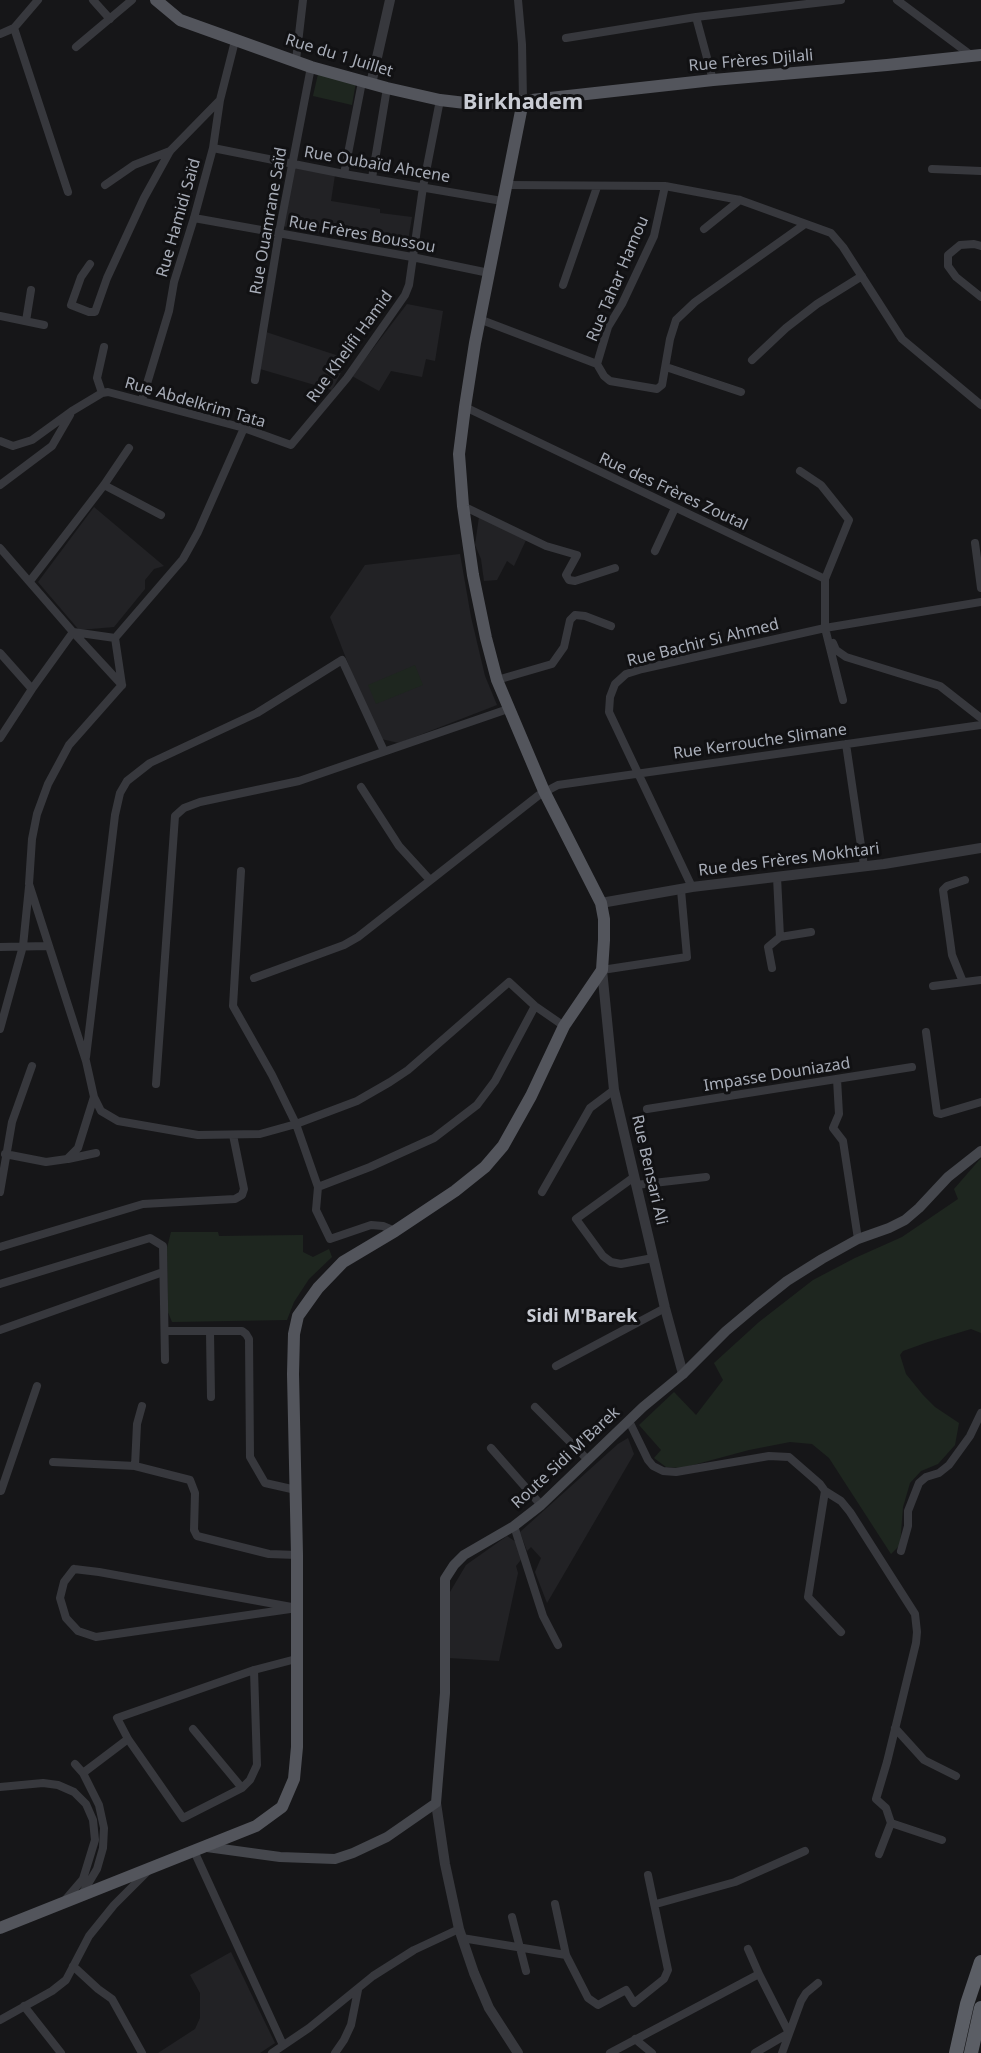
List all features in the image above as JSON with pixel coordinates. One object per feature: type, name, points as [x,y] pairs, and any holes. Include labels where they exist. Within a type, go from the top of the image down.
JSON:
[{"type":"highway","points":[[956,2053],[967,2004],[981,1962]]},
{"type":"highway","points":[[971,2053],[981,2008]]},
{"type":"main road","name":"Rue du 1 Juillet","points":[[156,0],[180,20],[311,67],[367,83],[440,100],[474,104],[523,101]]},
{"type":"main road","name":"Rue Frères Djilali","points":[[523,101],[977,55]]},
{"type":"main road","points":[[0,1928],[256,1826],[282,1807],[294,1779],[297,1747],[294,1334],[298,1316],[318,1288],[343,1262],[455,1191],[485,1167],[503,1146],[531,1096],[564,1026],[602,970],[604,919],[601,903],[544,791],[497,680],[473,575],[463,506],[459,454],[465,407],[479,318],[523,101]]},
{"type":"main road","name":"Route Sidi M'Barek","points":[[436,1803],[445,1694],[445,1579],[454,1565],[464,1555],[514,1526],[541,1505],[643,1407],[683,1374],[726,1331],[787,1281],[858,1239],[889,1228],[912,1214],[948,1177],[981,1151]]},
{"type":"main road","points":[[207,1847],[280,1857],[335,1858],[387,1837],[436,1803]]},
{"type":"street","points":[[0,34],[14,28],[38,0]]},
{"type":"street","points":[[93,0],[110,19]]},
{"type":"street","points":[[76,47],[132,0]]},
{"type":"street","points":[[296,60],[303,0]]},
{"type":"street","points":[[344,174],[390,0]]},
{"type":"street","points":[[518,0],[522,44],[523,101]]},
{"type":"street","points":[[566,38],[696,17],[841,0]]},
{"type":"street","points":[[897,0],[977,55]]},
{"type":"street","points":[[696,17],[713,80]]},
{"type":"street","points":[[14,28],[68,192]]},
{"type":"street","name":"Rue Hamidi Saïd","points":[[142,400],[170,311],[174,282],[213,148],[220,100],[235,41]]},
{"type":"street","name":"Rue Ouamrane Saïd","points":[[255,380],[279,233],[311,67]]},
{"type":"street","points":[[372,178],[387,88]]},
{"type":"street","points":[[90,264],[81,277],[71,305],[95,312],[140,208],[170,151],[220,100]]},
{"type":"street","name":"Rue Khelifi Hamid","points":[[291,445],[347,378],[405,295],[409,285],[423,187],[440,100]]},
{"type":"street","name":"Rue Oubaïd Ahcene","points":[[213,148],[344,174],[502,201]]},
{"type":"street","points":[[105,185],[134,165],[170,151]]},
{"type":"street","points":[[932,169],[981,171]]},
{"type":"street","points":[[506,185],[665,186],[740,200],[831,233],[862,276],[902,339],[981,405]]},
{"type":"street","name":"Rue Tahar Hamou","points":[[479,318],[597,364],[608,327],[622,304],[654,236],[665,186]]},
{"type":"street","points":[[563,285],[597,187]]},
{"type":"street","points":[[704,230],[740,200]]},
{"type":"street","name":"Rue Frères Boussou","points":[[194,218],[489,273]]},
{"type":"street","points":[[597,364],[610,381],[657,389],[662,385],[670,339],[676,320],[695,302],[805,224]]},
{"type":"street","points":[[981,246],[960,245],[948,255],[948,266],[956,277],[981,297]]},
{"type":"street","points":[[752,360],[786,328],[817,304],[862,276]]},
{"type":"street","points":[[26,321],[31,290]]},
{"type":"street","points":[[0,316],[44,325]]},
{"type":"street","points":[[102,393],[97,378],[104,347]]},
{"type":"street","points":[[666,367],[741,392]]},
{"type":"street","name":"Rue Abdelkrim Tata","points":[[0,441],[13,446],[22,445],[43,434],[72,411],[102,393],[108,392],[244,428],[291,445]]},
{"type":"street","name":"Rue des Frères Zoutal","points":[[465,407],[825,579]]},
{"type":"street","points":[[0,485],[52,446],[72,411]]},
{"type":"street","points":[[0,1029],[22,946],[34,830],[48,784],[69,745],[122,685],[115,638],[183,559],[198,532],[244,428]]},
{"type":"street","points":[[30,581],[104,485],[129,448]]},
{"type":"street","points":[[800,471],[821,485],[849,520],[825,579],[825,628],[843,700]]},
{"type":"street","points":[[104,485],[161,515]]},
{"type":"street","points":[[463,506],[546,546],[577,555],[566,575],[569,580],[575,581],[615,568]]},
{"type":"street","points":[[655,551],[675,508]]},
{"type":"street","points":[[975,543],[981,588]]},
{"type":"street","points":[[0,548],[3,558],[30,581],[73,633],[122,685]]},
{"type":"street","name":"Rue Bachir Si Ahmed","points":[[602,970],[687,957],[686,889],[639,773],[609,712],[610,697],[615,684],[626,674],[825,628],[981,602]]},
{"type":"street","points":[[497,680],[552,664],[564,648],[570,620],[575,615],[585,616],[611,626]]},
{"type":"street","points":[[825,628],[836,650],[846,657],[940,686],[981,718]]},
{"type":"street","points":[[73,633],[115,638]]},
{"type":"street","points":[[0,738],[32,688],[73,633]]},
{"type":"street","points":[[0,653],[32,688]]},
{"type":"street","points":[[86,1061],[115,814],[120,793],[127,781],[150,763],[256,713],[342,660],[384,751]]},
{"type":"street","points":[[156,1084],[175,816],[183,808],[200,802],[299,781],[508,709]]},
{"type":"street","name":"Rue Kerrouche Slimane","points":[[544,791],[558,784],[981,725]]},
{"type":"street","points":[[846,744],[864,867]]},
{"type":"street","points":[[361,787],[399,846],[430,880]]},
{"type":"street","points":[[254,978],[344,945],[544,791]]},
{"type":"street","name":"Rue des Frères Mokhtari","points":[[601,903],[686,889],[864,867],[981,848]]},
{"type":"street","points":[[241,872],[232,1006],[272,1075],[296,1124],[318,1187],[316,1210],[330,1239],[371,1225],[383,1226],[395,1231]]},
{"type":"street","points":[[777,877],[780,937]]},
{"type":"street","points":[[963,982],[952,955],[943,890],[947,886],[965,880]]},
{"type":"street","points":[[29,884],[86,1061],[94,1097],[101,1111],[118,1121],[198,1135],[260,1134],[296,1124],[357,1101],[390,1083],[509,982],[536,1006],[564,1026]]},
{"type":"street","points":[[772,968],[768,947],[780,937],[811,932]]},
{"type":"street","points":[[0,947],[48,946]]},
{"type":"street","name":"Rue Bensari Ali","points":[[602,970],[614,1090],[665,1308],[683,1374]]},
{"type":"street","points":[[933,986],[981,980]]},
{"type":"street","points":[[318,1187],[370,1167],[434,1138],[477,1106],[495,1081],[536,1006]]},
{"type":"street","points":[[926,1032],[937,1113],[941,1114],[981,1102]]},
{"type":"street","points":[[0,1192],[12,1122],[32,1066]]},
{"type":"street","name":"Impasse Douniazad","points":[[647,1109],[912,1067]]},
{"type":"street","points":[[837,1079],[838,1114],[833,1128],[843,1141],[858,1239]]},
{"type":"street","points":[[542,1192],[590,1108],[614,1090]]},
{"type":"street","points":[[67,1160],[78,1148],[94,1097]]},
{"type":"street","points":[[0,1247],[143,1204],[235,1199],[242,1195],[244,1189],[233,1135]]},
{"type":"street","points":[[5,1154],[46,1162],[96,1153]]},
{"type":"street","points":[[653,1258],[621,1264],[611,1262],[603,1256],[576,1219],[635,1181],[706,1177]]},
{"type":"street","points":[[0,1284],[150,1238],[163,1246],[165,1360]]},
{"type":"street","points":[[0,1330],[163,1272]]},
{"type":"street","points":[[556,1366],[665,1308]]},
{"type":"street","points":[[165,1331],[242,1331],[246,1334],[249,1339],[250,1457],[265,1483],[296,1490]]},
{"type":"street","points":[[210,1332],[211,1397]]},
{"type":"street","points":[[1,1491],[3,1474],[37,1386]]},
{"type":"street","points":[[135,1466],[137,1424],[142,1406]]},
{"type":"street","points":[[535,1407],[588,1460]]},
{"type":"street","points":[[901,1551],[908,1526],[909,1511],[919,1483],[950,1465],[970,1436],[981,1413]]},
{"type":"street","points":[[629,1421],[648,1460],[653,1466],[663,1471],[676,1472],[769,1456],[789,1457],[825,1491],[841,1501],[850,1512],[915,1614],[916,1643],[876,1799],[886,1808],[891,1823],[879,1854]]},
{"type":"street","points":[[491,1448],[541,1505]]},
{"type":"street","points":[[53,1462],[135,1466],[190,1480],[195,1493],[194,1530],[197,1536],[269,1554],[297,1555]]},
{"type":"street","points":[[825,1491],[808,1597],[841,1632]]},
{"type":"street","points":[[514,1526],[543,1616],[558,1645]]},
{"type":"street","points":[[74,1569],[297,1608],[96,1636],[78,1631],[66,1618],[60,1598],[64,1582],[74,1569]]},
{"type":"street","points":[[254,1670],[257,1765],[250,1780],[242,1788],[183,1818],[128,1739],[117,1718],[254,1670],[296,1659]]},
{"type":"street","points":[[894,1728],[924,1760],[956,1776]]},
{"type":"street","points":[[193,1729],[242,1788]]},
{"type":"street","points":[[83,1773],[128,1739]]},
{"type":"street","points":[[75,1764],[83,1773],[99,1805],[104,1828],[103,1848],[97,1869],[81,1895]]},
{"type":"street","points":[[0,1787],[43,1783],[58,1785],[74,1792],[86,1804],[93,1820],[95,1840],[83,1879],[63,1902]]},
{"type":"street","name":"Route Sidi M'Barek","points":[[436,1803],[445,1864],[461,1933],[481,1993],[518,2053]]},
{"type":"street","points":[[891,1823],[942,1840]]},
{"type":"street","points":[[194,1851],[283,2045]]},
{"type":"street","points":[[656,1904],[735,1882],[805,1851]]},
{"type":"street","points":[[0,2020],[52,1991],[66,1980],[95,1929],[114,1905],[152,1868]]},
{"type":"street","points":[[555,1904],[566,1955],[588,1998],[598,2005],[604,2004],[626,1990],[634,2003],[664,1979],[668,1970],[656,1904],[648,1875]]},
{"type":"street","points":[[512,1917],[526,1971]]},
{"type":"street","points":[[272,2053],[358,1990],[373,1976],[414,1950],[461,1933],[566,1955]]},
{"type":"street","points":[[748,1949],[789,2034]]},
{"type":"street","points":[[73,1966],[112,1999],[142,2053]]},
{"type":"street","points":[[610,2053],[759,1974]]},
{"type":"street","points":[[782,2053],[782,2047],[801,2001],[806,1993],[818,1983]]},
{"type":"street","points":[[335,2053],[351,2025],[358,1990]]},
{"type":"street","points":[[24,2006],[61,2053]]},
{"type":"street","points":[[755,2053],[789,2034]]},
{"type":"street","points":[[634,2039],[652,2053]]},
{"type":"shaded area","points":[[318,74],[356,82],[352,105],[313,96]]},
{"type":"shaded area","points":[[294,168],[335,175],[331,201],[380,209],[380,213],[412,217],[407,246],[282,226]]},
{"type":"shaded area","points":[[407,304],[443,311],[435,361],[426,359],[422,377],[391,371],[379,391],[352,376]]},
{"type":"shaded area","points":[[266,332],[348,359],[332,390],[260,369]]},
{"type":"shaded area","points":[[94,507],[164,566],[154,569],[145,580],[145,589],[114,627],[79,630],[38,582]]},
{"type":"shaded area","points":[[479,517],[526,540],[514,566],[507,561],[497,580],[484,581],[481,559],[475,545]]},
{"type":"shaded area","points":[[460,554],[471,617],[485,676],[497,705],[399,743],[377,738],[330,617],[365,565]]},
{"type":"shaded area","points":[[415,665],[423,685],[376,704],[368,685]]},
{"type":"shaded area","points":[[981,1158],[981,1333],[971,1329],[903,1351],[900,1355],[906,1374],[923,1395],[935,1407],[959,1423],[955,1445],[938,1464],[921,1471],[910,1483],[903,1507],[900,1545],[891,1554],[829,1458],[812,1444],[790,1442],[749,1450],[682,1468],[666,1467],[654,1458],[661,1450],[639,1425],[674,1392],[696,1415],[723,1380],[714,1363],[759,1322],[813,1280],[902,1237],[958,1199],[954,1189]]},
{"type":"shaded area","points":[[171,1232],[218,1232],[219,1236],[303,1235],[303,1252],[313,1257],[329,1249],[332,1257],[309,1279],[294,1302],[287,1320],[172,1322],[168,1312],[167,1248]]},
{"type":"shaded area","points":[[628,1438],[634,1454],[547,1603],[535,1572],[541,1558],[531,1547],[527,1551],[520,1532],[618,1444]]},
{"type":"shaded area","points":[[507,1536],[516,1542],[524,1556],[516,1566],[518,1573],[499,1661],[449,1658],[450,1592],[466,1565]]},
{"type":"shaded area","points":[[231,1952],[275,2043],[260,2053],[158,2053],[195,2029],[200,2018],[200,1993],[190,1975]]},
{"type":"district","name":"Birkhadem","points":[[523,103]]},
{"type":"district","name":"Sidi M'Barek","points":[[582,1317]]}]
